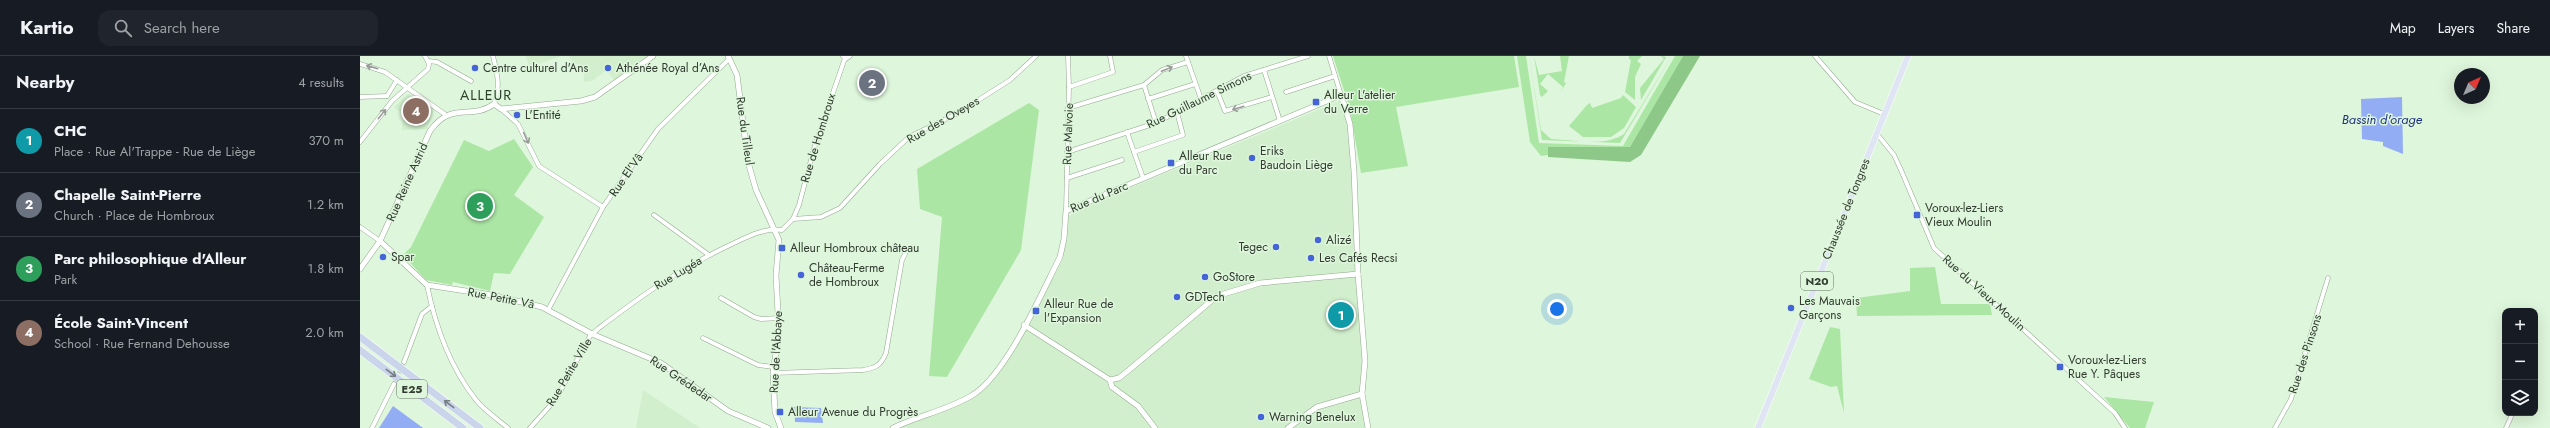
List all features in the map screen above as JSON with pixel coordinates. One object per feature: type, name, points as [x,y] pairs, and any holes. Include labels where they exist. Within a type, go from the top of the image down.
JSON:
[{"type":"highway","name":"E25","points":[[360,337],[480,428]]},
{"type":"highway","name":"E25","points":[[360,350],[463,428]]},
{"type":"main road","name":"Chaussée de Tongres","points":[[1758,428],[1908,56]]},
{"type":"street","points":[[360,142],[392,102],[428,69],[428,62],[425,56]]},
{"type":"street","points":[[360,64],[385,72],[446,115],[460,111],[487,110],[494,104],[498,96],[498,84],[493,56]]},
{"type":"street","points":[[501,109],[581,101],[595,97],[653,56]]},
{"type":"street","points":[[844,57],[850,56]]},
{"type":"street","name":"Rue des Oveyes","points":[[793,219],[821,217],[840,208],[880,164],[909,137],[952,116],[1010,80],[1036,56]]},
{"type":"street","name":"Rue Malvoie","points":[[1066,211],[1069,87],[1068,56]]},
{"type":"street","points":[[1069,87],[1113,72],[1110,56]]},
{"type":"street","points":[[1186,56],[1201,99]]},
{"type":"street","name":"Rue Guillaume Simons","points":[[1067,152],[1156,123],[1247,75],[1308,56]]},
{"type":"street","points":[[1329,56],[1350,124],[1358,274],[1365,361],[1362,394],[1368,428]]},
{"type":"street","points":[[1815,56],[1855,102],[1884,114]]},
{"type":"street","name":"Rue El'Vâ","points":[[548,310],[603,207],[658,129],[729,57]]},
{"type":"street","name":"Rue du Tilleul","points":[[729,57],[737,75],[748,162],[756,190],[774,228]]},
{"type":"street","name":"Rue de Hombroux","points":[[793,219],[824,115],[844,57]]},
{"type":"street","points":[[428,62],[437,62],[471,81]]},
{"type":"street","points":[[1068,108],[1144,85],[1162,70],[1188,62]]},
{"type":"street","points":[[1264,70],[1280,121]]},
{"type":"street","points":[[1286,92],[1335,76]]},
{"type":"street","points":[[387,96],[397,80]]},
{"type":"street","points":[[1148,99],[1195,84]]},
{"type":"street","points":[[1144,85],[1156,123]]},
{"type":"street","points":[[1217,91],[1225,111],[1272,98]]},
{"type":"street","name":"Rue du Parc","points":[[893,428],[955,404],[987,385],[1001,368],[1060,257],[1064,239],[1066,211],[1342,95]]},
{"type":"street","points":[[387,96],[392,102]]},
{"type":"street","points":[[360,98],[387,96]]},
{"type":"street","points":[[494,104],[518,124],[539,166],[603,207]]},
{"type":"street","points":[[1134,152],[1183,135],[1177,112]]},
{"type":"street","name":"Rue Reine Astrid","points":[[360,269],[380,241],[427,136],[437,122],[446,115]]},
{"type":"street","points":[[1127,132],[1143,178]]},
{"type":"street","name":"Rue du Vieux Moulin","points":[[1876,134],[1894,155],[1902,170],[1934,248],[2115,414],[2125,428]]},
{"type":"street","points":[[1066,178],[1122,160]]},
{"type":"street","points":[[654,215],[709,255]]},
{"type":"street","name":"Rue Lugéa","points":[[592,334],[659,283],[709,255],[744,238],[774,228],[782,230],[793,219]]},
{"type":"street","points":[[360,227],[380,241],[427,286],[432,306],[452,363],[463,382],[477,401],[508,428]]},
{"type":"street","name":"Rue de l'Abbaye","points":[[774,228],[779,240],[776,275],[779,318],[773,373],[775,412],[781,428]]},
{"type":"street","points":[[773,373],[863,370],[874,368],[882,363],[886,353],[902,260],[906,254]]},
{"type":"street","points":[[1110,380],[1119,378],[1217,296],[1260,283],[1358,274]]},
{"type":"street","name":"Rue des Pinsons","points":[[2275,428],[2291,399],[2328,278]]},
{"type":"street","name":"Rue Petite Vâ","points":[[427,286],[492,295],[548,310],[592,334]]},
{"type":"street","points":[[721,298],[754,317],[761,319],[779,318]]},
{"type":"street","points":[[404,362],[422,314],[432,306]]},
{"type":"street","points":[[1024,326],[1110,380],[1112,387],[1138,406],[1154,428]]},
{"type":"street","name":"Rue Petite Ville","points":[[530,428],[556,398],[592,334]]},
{"type":"street","name":"Rue Grédedar","points":[[592,334],[661,363],[728,411],[768,428]]},
{"type":"street","points":[[703,338],[758,365],[773,367]]},
{"type":"street","points":[[372,428],[394,384]]},
{"type":"street","points":[[1288,428],[1318,407],[1362,394]]},
{"type":"street","points":[[2506,428],[2511,418]]},
{"type":"shaded area","points":[[526,56],[562,56],[529,67]]},
{"type":"shaded area","name":"Athénée Royal d’Ans","points":[[569,56],[648,56],[615,81],[606,70],[592,81],[584,82],[583,66],[572,63]]},
{"type":"shaded area","points":[[408,94],[434,109],[427,129],[402,130],[403,114],[394,107]]},
{"type":"shaded area","points":[[1340,101],[1349,126],[1367,428],[897,428],[970,400],[994,380],[1008,360],[1063,259],[1068,217],[1084,207]]},
{"type":"shaded area","points":[[643,390],[700,428],[636,428]]},
{"type":"green space","points":[[1333,56],[1514,56],[1519,87],[1396,107],[1408,166],[1361,173],[1350,109]]},
{"type":"green space","points":[[1517,56],[1526,56],[1539,143],[1623,146],[1675,56],[1683,56],[1630,147],[1548,147],[1548,155],[1541,156],[1530,142]]},
{"type":"green space","points":[[1529,56],[1541,130],[1551,139],[1584,142],[1542,140]]},
{"type":"green space","points":[[1534,56],[1539,75],[1562,71],[1560,56],[1569,56],[1564,82],[1566,83],[1560,93],[1563,87],[1548,74],[1540,84],[1548,91],[1542,97],[1540,95]]},
{"type":"green space","points":[[1629,56],[1642,56],[1637,61],[1641,64],[1635,77],[1635,100],[1625,92],[1631,60],[1629,59]]},
{"type":"green space","points":[[1661,56],[1666,57],[1641,100],[1640,88],[1664,59]]},
{"type":"green space","points":[[1672,56],[1620,143],[1594,142],[1617,138],[1624,134]]},
{"type":"green space","points":[[1683,56],[1700,56],[1641,155],[1630,162],[1548,157],[1548,147],[1630,147]]},
{"type":"green space","points":[[1623,95],[1636,107],[1624,128],[1611,137],[1583,137],[1569,126],[1590,103],[1592,108],[1621,98]]},
{"type":"green space","points":[[1029,103],[1039,110],[1021,250],[947,377],[929,376],[942,217],[920,209],[917,169]]},
{"type":"green space","points":[[514,139],[533,167],[514,195],[544,217],[510,274],[494,273],[490,291],[453,282],[452,285],[426,280],[403,255],[411,247],[464,140],[489,151]]},
{"type":"green space","points":[[1935,267],[1941,304],[1990,304],[1992,315],[1857,316],[1856,298],[1910,291],[1910,268]]},
{"type":"green space","points":[[1830,327],[1840,329],[1844,413],[1837,386],[1831,387],[1809,379]]},
{"type":"green space","points":[[2104,397],[2154,402],[2145,428],[2130,428]]},
{"type":"water","name":"Bassin d'orage","points":[[2402,97],[2403,154],[2383,146],[2383,142],[2362,139],[2361,99]]},
{"type":"water","points":[[393,406],[423,428],[379,428]]},
{"type":"water","points":[[794,407],[821,408],[823,423],[795,422]]},
{"type":"tunnel","points":[[394,384],[404,362]]},
{"type":"place","name":"Centre culturel d'Ans","points":[[475,68]]},
{"type":"place","name":"Athénée Royal d’Ans","points":[[608,68]]},
{"type":"place","name":"Chapelle Saint-Pierre","points":[[872,83]]},
{"type":"place","name":"Alleur L'atelier du Verre","points":[[1316,102]]},
{"type":"place","name":"École Saint-Vincent","points":[[416,111]]},
{"type":"place","name":"L'Entité","points":[[517,115]]},
{"type":"place","name":"Eriks Baudoin Liège","points":[[1252,158]]},
{"type":"place","name":"Alleur Rue du Parc","points":[[1171,163]]},
{"type":"place","name":"Parc philosophique d'Alleur","points":[[480,206]]},
{"type":"place","name":"Voroux-lez-Liers Vieux Moulin","points":[[1917,215]]},
{"type":"place","name":"Alizé","points":[[1318,240]]},
{"type":"place","name":"Tegec","points":[[1276,247]]},
{"type":"place","name":"Alleur Hombroux château","points":[[782,248]]},
{"type":"place","name":"Spar","points":[[383,257]]},
{"type":"place","name":"Les Cafés Recsi","points":[[1311,258]]},
{"type":"place","name":"Château-Ferme de Hombroux","points":[[801,275]]},
{"type":"place","name":"GoStore","points":[[1205,277]]},
{"type":"place","name":"GDTech","points":[[1177,297]]},
{"type":"place","name":"Les Mauvais Garçons","points":[[1791,308]]},
{"type":"place","name":"Alleur Rue de l'Expansion","points":[[1036,311]]},
{"type":"place","name":"CHC","points":[[1341,315]]},
{"type":"place","name":"Voroux-lez-Liers Rue Y. Pâques","points":[[2060,367]]},
{"type":"place","name":"Alleur Avenue du Progrès","points":[[780,412]]},
{"type":"place","name":"Warning Benelux","points":[[1261,417]]},
{"type":"district","name":"ALLEUR","points":[[486,95]]}]
